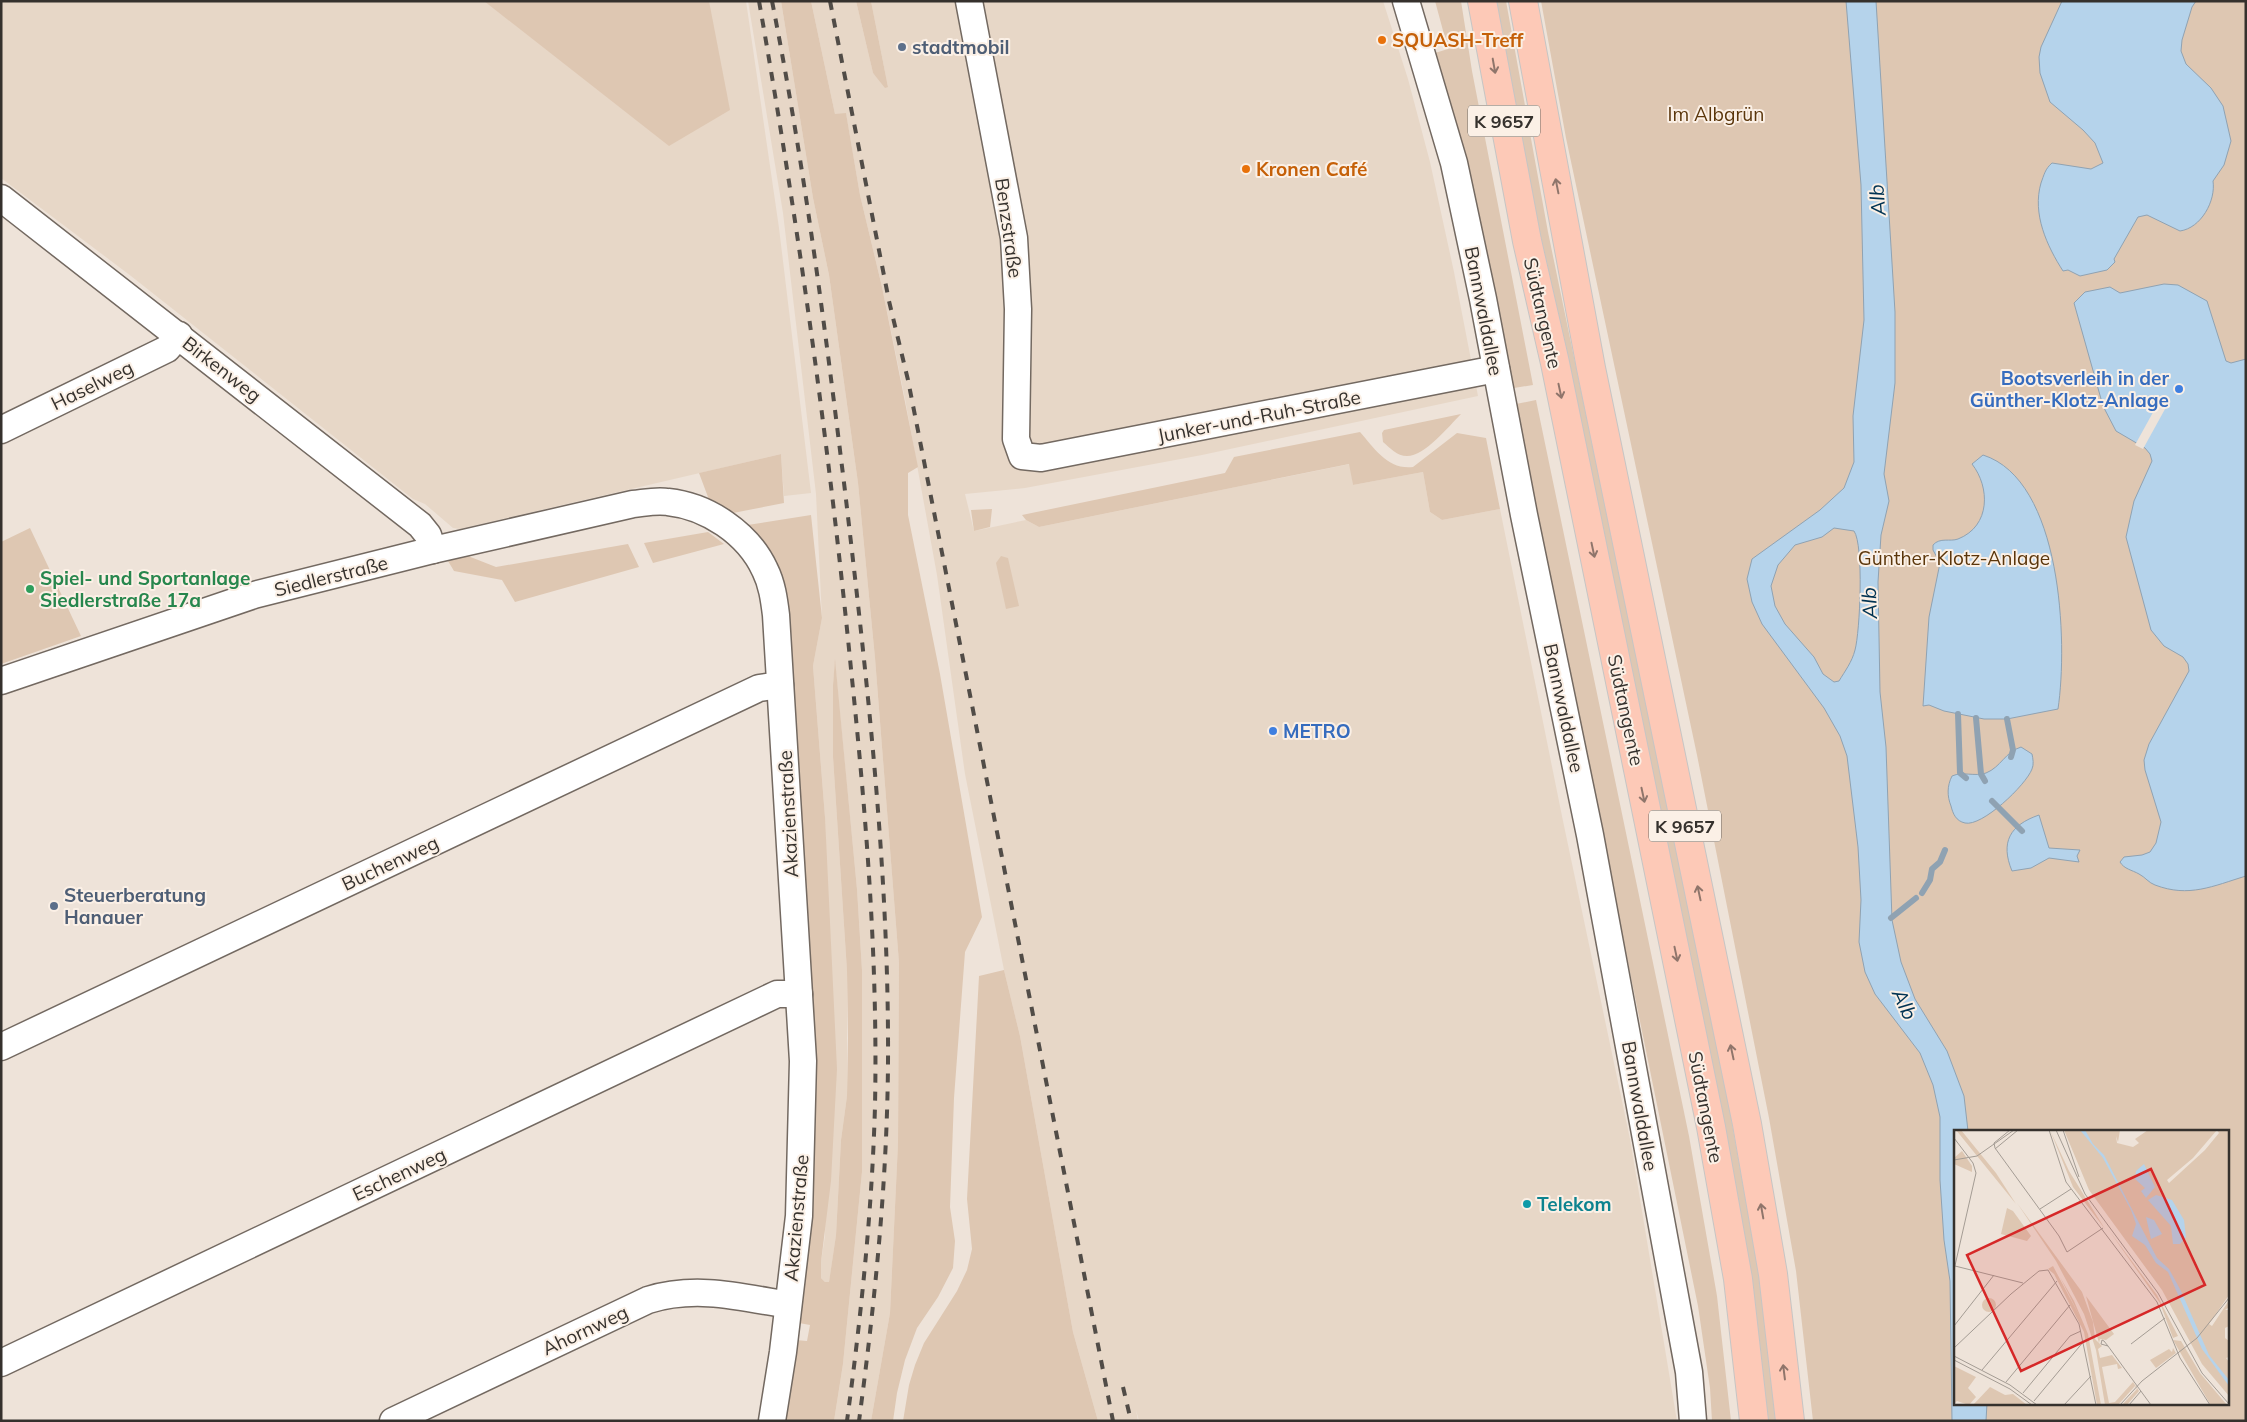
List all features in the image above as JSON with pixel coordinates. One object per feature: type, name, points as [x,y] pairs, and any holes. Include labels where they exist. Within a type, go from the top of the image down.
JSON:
[{"type":"highway","name":"Südtangente","points":[[1482,1],[1527,241],[1555,363],[1711,1127],[1738,1279],[1754,1421]]},
{"type":"highway","name":"Südtangente","points":[[1523,1],[1591,368],[1747,1124],[1773,1274],[1790,1421]]},
{"type":"street","name":"Benzstraße","points":[[969,1],[1014,238],[1018,309],[1016,439],[1022,456]]},
{"type":"street","name":"Bannwaldallee","points":[[1406,1],[1454,163],[1496,370],[1616,972],[1689,1372],[1693,1421]]},
{"type":"street","name":"Birkenweg","points":[[1,198],[420,525],[428,535],[433,550]]},
{"type":"street","name":"Haselweg","points":[[1,430],[167,349],[178,335]]},
{"type":"street","name":"Junker-und-Ruh-Straße","points":[[1022,456],[1041,458],[1496,370]]},
{"type":"street","name":"Akazienstraße","points":[[433,550],[633,504],[667,502],[701,510],[716,517],[745,541],[766,570],[774,597],[803,1061],[802,1158],[799,1216],[788,1304],[768,1418]]},
{"type":"street","name":"Siedlerstraße","points":[[1,681],[254,595],[433,550]]},
{"type":"street","name":"Buchenweg","points":[[1,1047],[759,688],[780,685]]},
{"type":"street","name":"Eschenweg","points":[[1,1363],[777,994],[799,994]]},
{"type":"street","name":"Ahornweg","points":[[393,1421],[648,1300],[684,1292],[714,1293],[788,1304]]},
{"type":"shaded area","points":[[1,1],[746,1],[779,228],[811,493],[784,496],[781,454],[460,529],[453,528],[425,504],[413,499],[131,276],[1,178]]},
{"type":"shaded area","points":[[748,1],[781,1],[813,198],[829,275],[858,483],[875,658],[899,963],[898,1143],[890,1313],[871,1421],[834,1421],[843,1364],[862,1172],[862,970],[857,889],[835,662],[833,685],[833,757],[847,971],[847,1096],[841,1140],[836,1235],[829,1283],[821,1278],[821,1262],[825,1236],[831,949],[826,881],[825,817],[813,666],[822,618],[816,494],[783,213]]},
{"type":"shaded area","points":[[811,1],[856,1],[873,73],[888,87],[871,1],[956,1],[972,76],[997,73],[981,1],[1383,1],[1408,79],[1430,162],[1478,396],[1202,455],[1025,488],[965,494],[974,531],[1026,520],[1039,527],[1350,464],[1353,485],[1423,472],[1430,512],[1442,520],[1500,509],[1630,1139],[1677,1421],[1139,1421],[1136,1410],[1138,1421],[1098,1421],[1073,1332],[1020,1036],[1004,970],[965,774],[937,575],[905,399],[882,287],[860,195],[846,114],[835,114]]},
{"type":"green space","points":[[484,1],[709,1],[730,110],[669,146]]},
{"type":"green space","points":[[781,1],[811,1],[835,114],[846,113],[860,195],[882,287],[918,467],[908,473],[908,515],[940,674],[982,917],[965,952],[954,1098],[950,1207],[955,1241],[953,1268],[938,1297],[917,1328],[905,1360],[893,1421],[871,1421],[890,1313],[898,1143],[899,963],[875,658],[858,483],[829,275],[813,198]]},
{"type":"green space","points":[[856,1],[871,1],[888,87],[885,88],[873,73]]},
{"type":"green space","points":[[1435,1],[1461,1],[1472,71],[1533,385],[1514,388],[1435,53],[1448,49]]},
{"type":"green space","points":[[1496,1],[1506,1],[1548,232],[1727,1095],[1761,1287],[1776,1421],[1766,1421],[1550,294]]},
{"type":"green space","name":"Günther-Klotz-Anlage","points":[[1541,1],[2246,1],[2246,1421],[1813,1421],[1796,1271],[1769,1118],[1697,755],[1566,138]]},
{"type":"green space","points":[[1536,400],[1689,1136],[1717,1296],[1731,1421],[1712,1421],[1710,1388],[1698,1306],[1533,496],[1516,404]]},
{"type":"green space","points":[[1461,414],[1436,440],[1414,455],[1400,455],[1383,442],[1382,433],[1384,430]]},
{"type":"green space","points":[[1360,432],[1389,462],[1404,467],[1413,467],[1457,433],[1486,438],[1500,509],[1442,520],[1430,512],[1423,472],[1353,485],[1349,464],[1039,527],[1026,520],[1022,515],[1225,473],[1234,457]]},
{"type":"green space","points":[[781,454],[784,503],[728,514],[711,505],[699,473]]},
{"type":"green space","points":[[992,509],[990,527],[974,531],[971,510]]},
{"type":"green space","points":[[811,515],[822,618],[813,666],[825,817],[837,1069],[831,1181],[821,1262],[821,1278],[825,1282],[829,1282],[836,1235],[841,1140],[847,1096],[848,1038],[847,971],[833,757],[835,659],[857,889],[862,970],[862,1172],[843,1364],[834,1421],[781,1421],[796,1340],[807,1341],[810,1325],[799,1323],[789,688],[741,526]]},
{"type":"green space","name":"Spiel- und Sportanlage Siedlerstraße 17a","points":[[30,528],[81,636],[1,664],[1,542]]},
{"type":"green space","points":[[708,532],[724,544],[653,563],[644,543]]},
{"type":"green space","points":[[628,544],[639,567],[515,602],[502,580],[454,571],[448,561],[468,556],[496,567]]},
{"type":"green space","points":[[1001,556],[1008,558],[1019,606],[1006,609],[996,563]]},
{"type":"green space","points":[[1004,970],[1020,1036],[1073,1332],[1098,1421],[903,1421],[909,1385],[915,1365],[924,1343],[957,1291],[967,1270],[972,1249],[967,1199],[979,976]]},
{"type":"water","name":"Alb","points":[[1846,1],[1876,1],[1895,312],[1895,383],[1884,474],[1889,501],[1881,535],[1878,582],[1880,692],[1886,747],[1892,920],[1901,962],[1915,999],[1947,1051],[1964,1096],[1968,1130],[1954,1130],[1954,1404],[1987,1404],[1986,1421],[1952,1421],[1950,1281],[1944,1240],[1940,1180],[1940,1117],[1933,1085],[1920,1053],[1875,994],[1865,972],[1859,942],[1861,900],[1858,847],[1847,756],[1840,736],[1824,708],[1762,624],[1752,602],[1747,579],[1752,559],[1820,510],[1844,488],[1854,462],[1853,416],[1864,320],[1861,185]],"holes":[[[1834,528],[1854,531],[1857,539],[1860,570],[1860,608],[1857,640],[1854,654],[1848,666],[1839,681],[1834,682],[1823,674],[1814,657],[1785,624],[1775,606],[1771,586],[1778,565],[1795,545],[1822,537]]]},
{"type":"water","points":[[2062,1],[2196,1],[2192,7],[2182,40],[2181,51],[2186,64],[2211,88],[2223,106],[2231,141],[2224,165],[2213,181],[2212,197],[2206,212],[2194,225],[2180,231],[2147,215],[2138,217],[2114,259],[2115,262],[2107,270],[2080,276],[2068,270],[2063,271],[2057,261],[2043,229],[2038,206],[2041,183],[2046,170],[2052,163],[2091,169],[2103,163],[2095,143],[2083,130],[2050,102],[2040,73],[2039,57],[2041,47]]},
{"type":"water","points":[[2164,284],[2178,285],[2207,301],[2226,361],[2231,363],[2246,359],[2246,876],[2212,887],[2190,891],[2167,889],[2155,885],[2141,875],[2126,868],[2120,862],[2124,857],[2150,852],[2156,843],[2161,822],[2145,770],[2144,760],[2149,744],[2189,671],[2188,664],[2183,657],[2164,646],[2151,630],[2126,537],[2134,501],[2152,461],[2150,454],[2145,448],[2116,431],[2103,406],[2074,303],[2085,292],[2110,287],[2120,293]]},
{"type":"water","points":[[1983,455],[2009,470],[2029,496],[2044,529],[2054,566],[2059,606],[2062,645],[2058,709],[2007,719],[1984,719],[1944,711],[1929,705],[1923,706],[1929,617],[1940,563],[1933,550],[1933,545],[1942,540],[1958,539],[1969,533],[1982,516],[1984,494],[1978,473],[1972,464]]},
{"type":"water","points":[[2021,747],[2032,754],[2033,765],[2028,776],[2013,794],[2003,804],[1982,818],[1965,823],[1957,819],[1948,795],[1948,787],[1952,776],[1986,773],[1996,767],[2011,752]]},
{"type":"water","points":[[2039,815],[2049,848],[2080,850],[2077,856],[2079,862],[2049,858],[2031,868],[2012,871],[2007,851],[2010,836],[2021,824]]},
{"type":"pier","points":[[2162,396],[2170,400],[2143,449],[2135,445]]},
{"type":"waterway","points":[[1958,714],[1960,773],[1966,778]]},
{"type":"waterway","points":[[1976,718],[1981,774],[1985,781]]},
{"type":"waterway","points":[[2007,719],[2013,750],[2011,757]]},
{"type":"waterway","points":[[1992,801],[2022,831]]},
{"type":"waterway","points":[[1922,893],[1930,880],[1932,869],[1940,862],[1945,850]]},
{"type":"waterway","points":[[1891,918],[1916,898]]},
{"type":"railway","points":[[759,1],[787,168],[823,418],[851,669],[870,888],[875,997],[874,1146],[865,1264],[847,1421]]},
{"type":"railway","points":[[772,1],[804,184],[822,307],[868,694],[884,899],[888,1035],[884,1180],[876,1277],[859,1421]]},
{"type":"railway","points":[[830,1],[889,301],[908,380],[1113,1421]]},
{"type":"railway","points":[[1123,1387],[1131,1421]]},
{"type":"place","name":"SQUASH-Treff","points":[[1382,40]]},
{"type":"place","name":"stadtmobil","points":[[902,47]]},
{"type":"place","name":"Kronen Café","points":[[1246,169]]},
{"type":"place","name":"Bootsverleih in der Günther-Klotz-Anlage","points":[[2179,389]]},
{"type":"place","name":"Spiel- und Sportanlage Siedlerstraße 17a","points":[[30,589]]},
{"type":"place","name":"METRO","points":[[1273,731]]},
{"type":"place","name":"Steuerberatung Hanauer","points":[[54,906]]},
{"type":"place","name":"Telekom","points":[[1527,1204]]},
{"type":"park label","name":"Im Albgrün","points":[[1716,114]]}]
